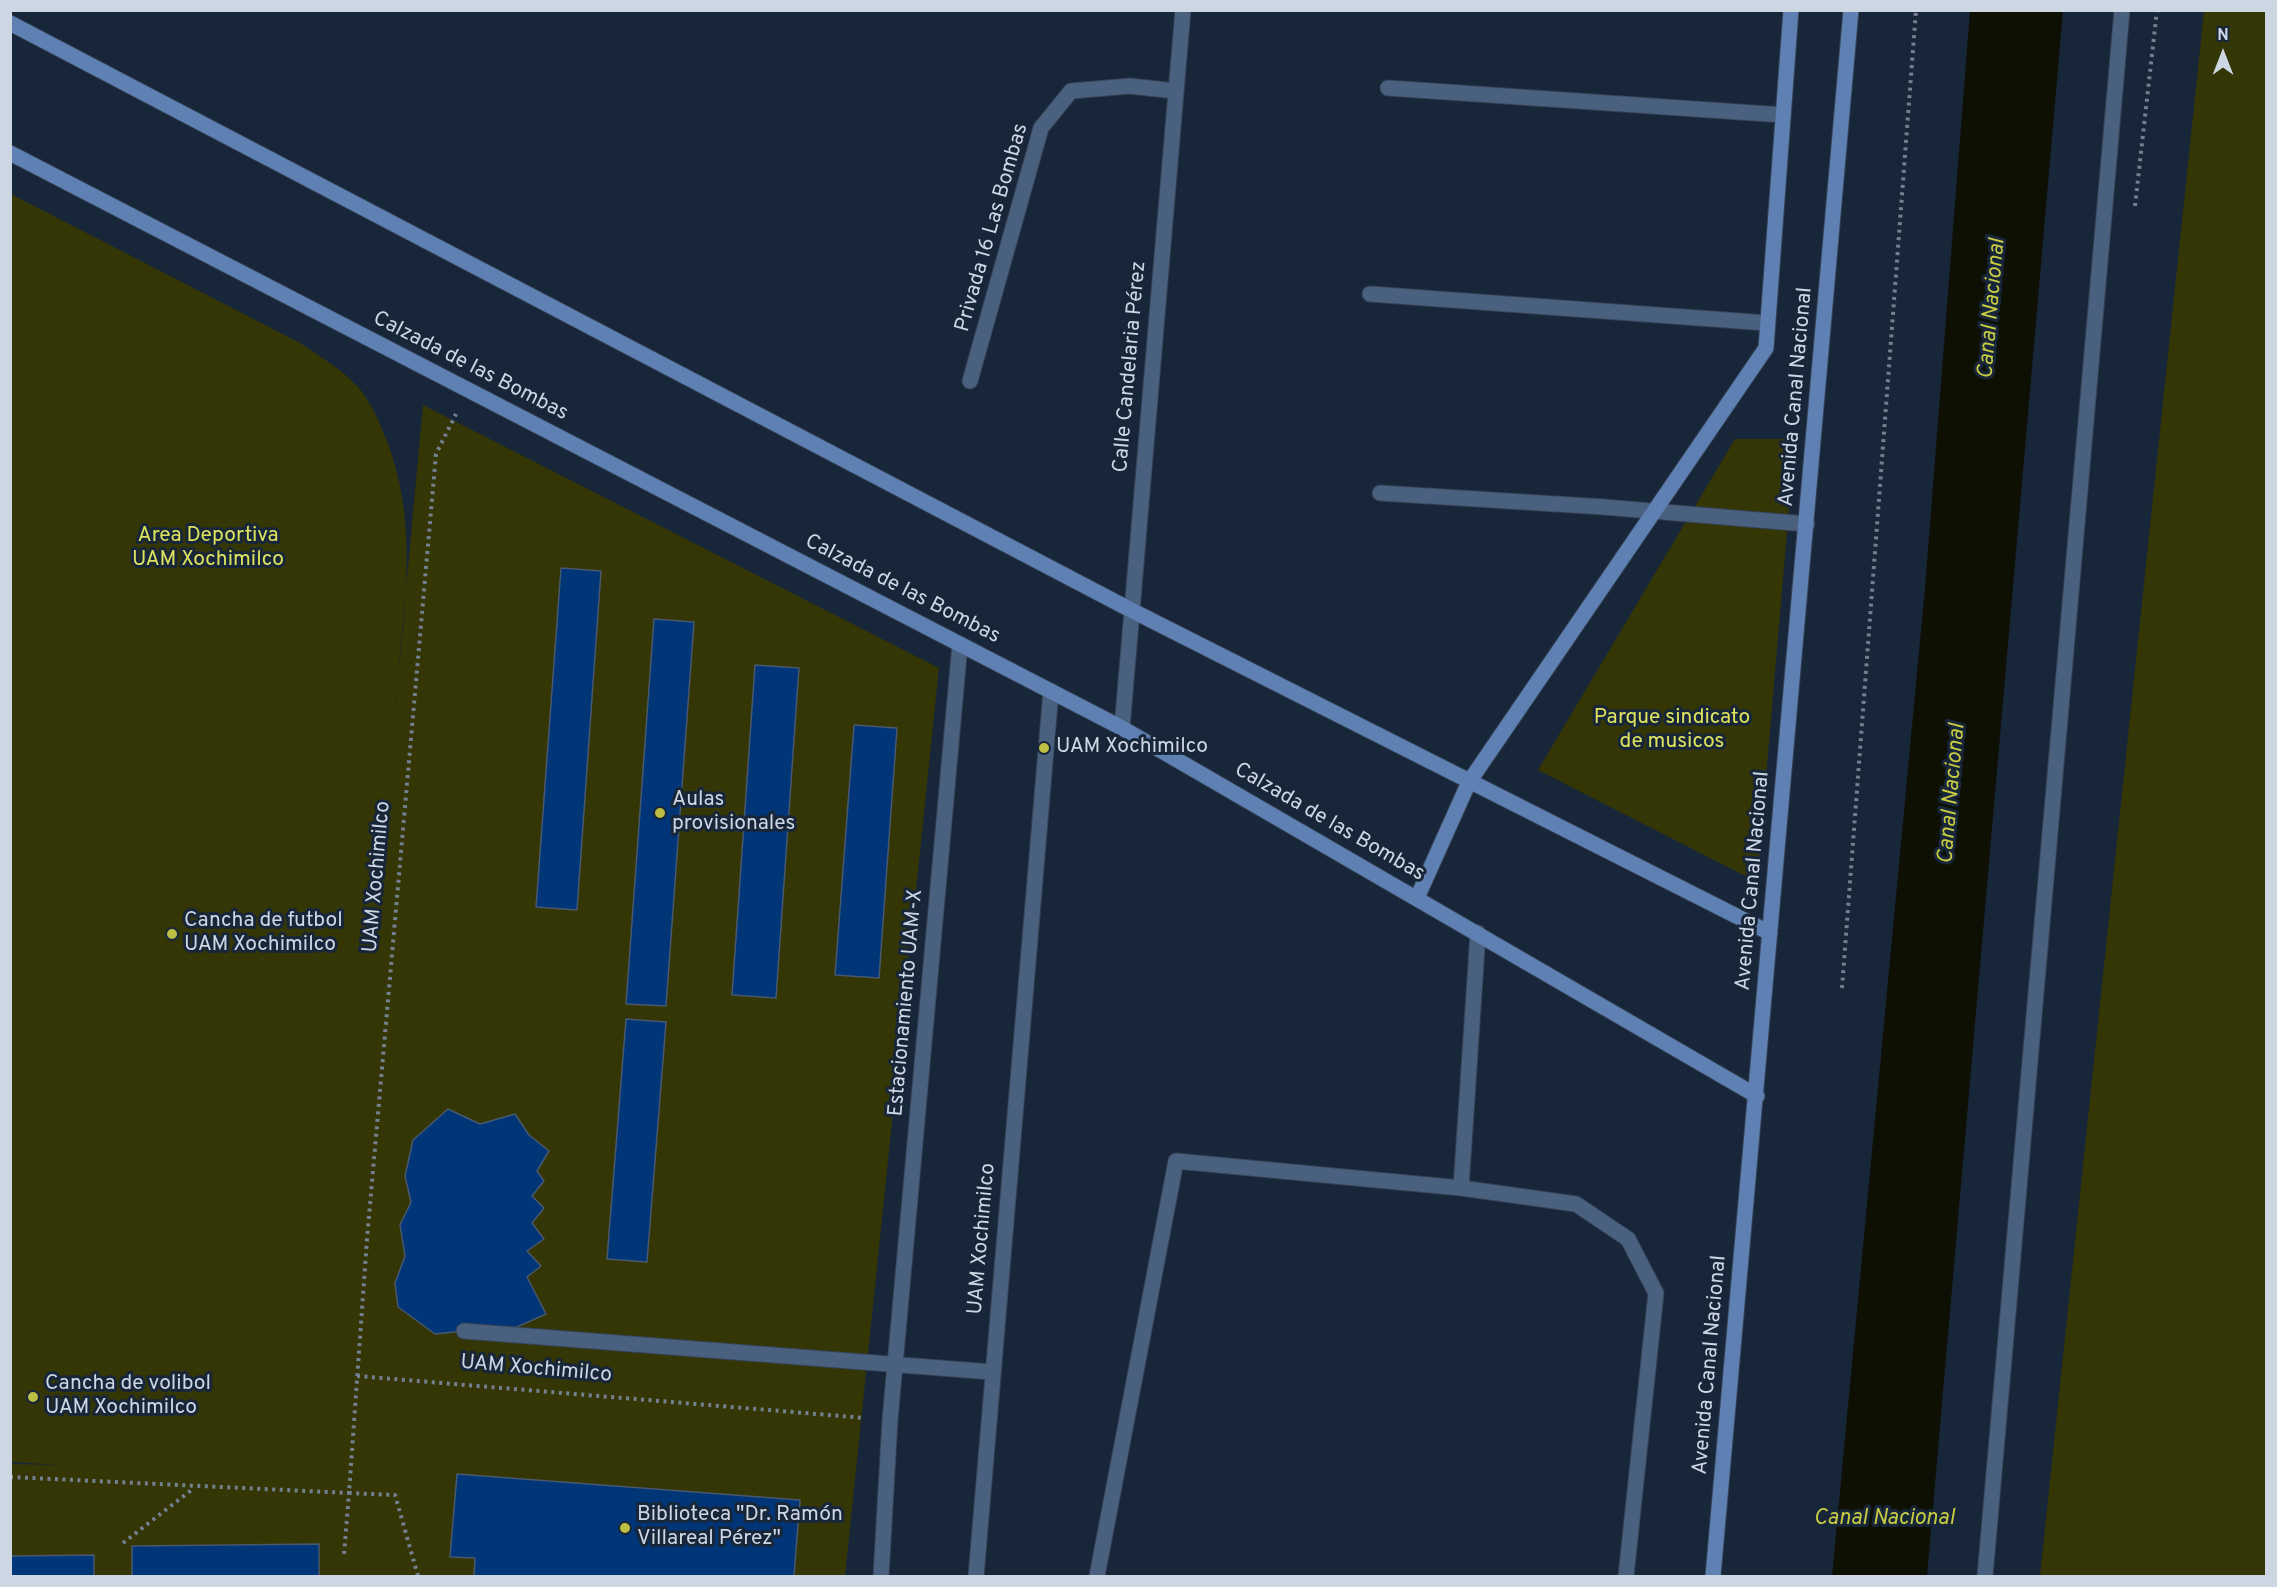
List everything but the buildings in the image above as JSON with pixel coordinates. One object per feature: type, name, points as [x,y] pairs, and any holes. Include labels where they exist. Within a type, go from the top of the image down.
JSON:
[{"type":"main road","name":"Avenida Canal Nacional","points":[[1417,898],[1469,782],[1766,348],[1791,10]]},
{"type":"main road","name":"Avenida Canal Nacional","points":[[1713,1576],[1851,10]]},
{"type":"main road","points":[[10,23],[1131,610],[1770,933]]},
{"type":"main road","name":"Calzada de las Bombas","points":[[10,153],[1122,728],[1757,1096]]},
{"type":"street","name":"Calle Candelaria Pérez","points":[[1122,728],[1183,10]]},
{"type":"street","points":[[1985,1576],[2122,10]]},
{"type":"street","name":"Privada 16 Las Bombas","points":[[970,381],[1041,128],[1071,91],[1130,86],[1175,91]]},
{"type":"street","points":[[1388,88],[1783,115]]},
{"type":"street","points":[[1370,294],[1767,323]]},
{"type":"street","points":[[1380,493],[1654,511],[1807,524]]},
{"type":"street","name":"Estacionamiento UAM-X","points":[[881,1576],[890,1420],[960,644]]},
{"type":"street","name":"UAM Xochimilco","points":[[976,1576],[1051,691]]},
{"type":"street","points":[[1461,1188],[1478,933]]},
{"type":"street","points":[[1097,1576],[1176,1161],[1461,1188],[1576,1204],[1628,1239],[1656,1293],[1626,1576]]},
{"type":"street","points":[[464,1331],[992,1372]]},
{"type":"path","points":[[1842,988],[1916,10]]},
{"type":"path","name":"UAM Xochimilco","points":[[344,1555],[367,1239],[436,454],[470,390]]},
{"type":"path","name":"UAM Xochimilco","points":[[357,1376],[890,1420]]},
{"type":"path","points":[[10,1477],[195,1488],[395,1495],[418,1576]]},
{"type":"path","points":[[123,1543],[195,1488]]},
{"type":"green space","points":[[2204,11],[2266,11],[2266,1576],[2040,1576]]},
{"type":"green space","name":"Area Deportiva UAM Xochimilco","points":[[11,194],[300,343],[323,358],[358,387],[377,419],[397,473],[404,508],[406,594],[423,405],[939,668],[845,1576],[11,1576],[11,1464],[62,1465],[11,1462]]},
{"type":"green space","name":"Parque sindicato de musicos","points":[[1735,439],[1795,439],[1757,882],[1538,770]]},
{"type":"water","name":"Canal Nacional","points":[[1970,11],[2063,11],[1927,1576],[1832,1576],[1925,588]]},
{"type":"place","name":"UAM Xochimilco","points":[[1044,748]]},
{"type":"place","name":"Aulas provisionales","points":[[660,813]]},
{"type":"place","name":"Cancha de futbol UAM Xochimilco","points":[[172,934]]},
{"type":"place","name":"Cancha de volibol UAM Xochimilco","points":[[33,1397]]},
{"type":"place","name":"Biblioteca \"Dr. Ramón Villareal Pérez\"","points":[[625,1528]]}]
